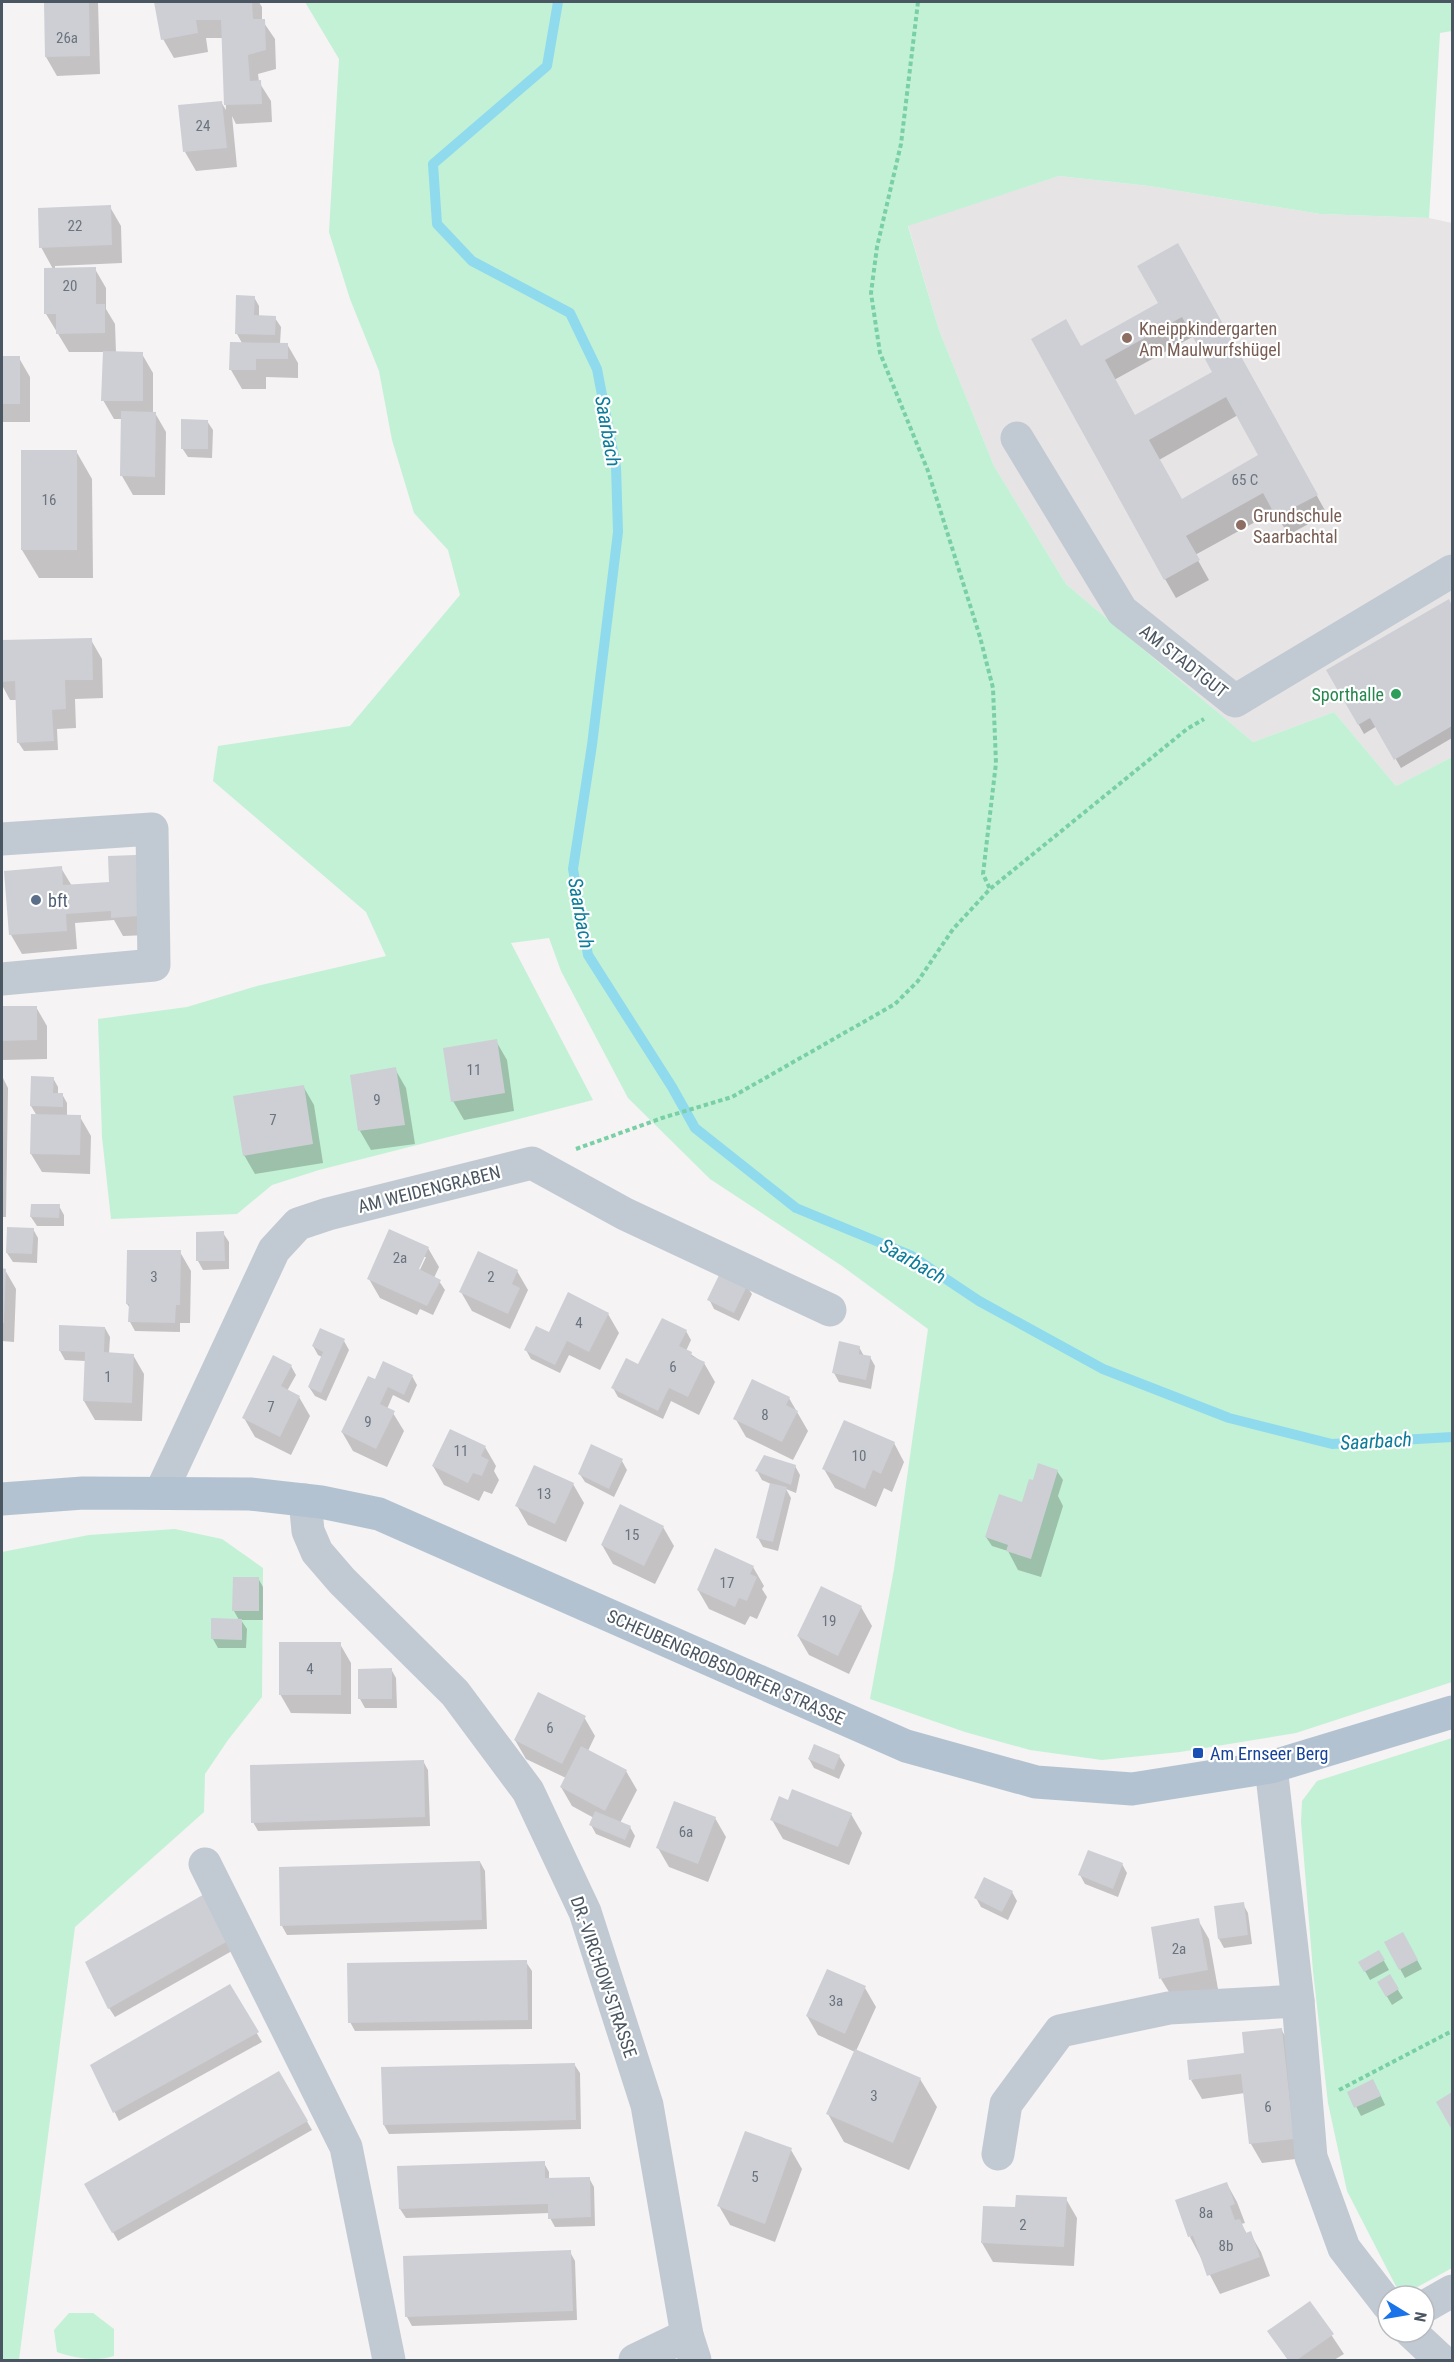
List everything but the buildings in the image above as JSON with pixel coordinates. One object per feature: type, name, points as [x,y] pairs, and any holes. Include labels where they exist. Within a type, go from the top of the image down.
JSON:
[{"type":"main road","name":"SCHEUBENGROBSDORFER STRASSE","points":[[2,1499],[83,1493],[250,1494],[305,1500],[378,1514],[906,1746],[1036,1782],[1132,1789],[1271,1767],[1452,1712]]},
{"type":"street","name":"AM STADTGUT","points":[[1017,438],[1122,611],[1235,701],[1452,570]]},
{"type":"street","points":[[2,839],[152,829],[154,964],[2,979]]},
{"type":"street","points":[[532,1163],[625,1215],[830,1310]]},
{"type":"street","name":"AM WEIDENGRABEN","points":[[161,1492],[274,1250],[298,1224],[328,1214],[532,1163]]},
{"type":"street","name":"DR.-VIRCHOW-STRASSE","points":[[305,1500],[308,1531],[317,1552],[342,1581],[455,1693],[528,1791],[585,1912],[647,2105],[691,2348]]},
{"type":"street","points":[[1271,1767],[1298,2001],[1311,2157],[1344,2248],[1376,2289]]},
{"type":"street","points":[[205,1864],[346,2147],[390,2361]]},
{"type":"street","points":[[998,2154],[1006,2104],[1060,2031],[1169,2008],[1298,2001]]},
{"type":"street","points":[[1436,2300],[1452,2291]]},
{"type":"street","points":[[1423,2344],[1441,2361]]},
{"type":"street","points":[[635,2361],[691,2348]]},
{"type":"path","points":[[918,2],[901,144],[877,247],[871,293],[880,353],[928,471],[980,637],[993,688],[996,762],[983,874],[990,889]]},
{"type":"path","points":[[532,1163],[662,1118],[732,1097],[895,1004],[918,981],[953,929],[990,889],[1187,729],[1235,701]]},
{"type":"path","points":[[1306,2100],[1335,2092],[1452,2031]]},
{"type":"shaded area","name":"Grundschule Saarbachtal","points":[[1059,176],[1149,186],[1320,214],[1429,218],[1452,223],[1452,757],[1396,786],[1334,712],[1253,742],[1066,584],[994,466],[939,330],[908,225]]},
{"type":"green space","points":[[305,2],[1452,2],[1452,31],[1440,33],[1429,218],[1320,214],[1149,186],[1059,176],[908,226],[939,330],[994,466],[1066,584],[1253,742],[1334,712],[1396,786],[1452,757],[1452,1682],[1296,1733],[1180,1752],[1102,1760],[1030,1750],[965,1732],[870,1699],[894,1569],[928,1329],[842,1266],[710,1179],[628,1098],[561,971],[549,938],[511,943],[593,1100],[319,1170],[272,1185],[237,1214],[111,1219],[102,1137],[98,1019],[187,1007],[257,986],[386,956],[366,912],[213,781],[218,746],[350,726],[460,595],[448,550],[414,513],[392,440],[379,371],[350,299],[329,232],[339,59]]},
{"type":"green space","points":[[175,1529],[222,1539],[263,1568],[262,1697],[205,1774],[204,1812],[75,1927],[19,2360],[2,2360],[2,1552],[89,1535]]},
{"type":"green space","points":[[1452,1738],[1452,2268],[1423,2284],[1395,2284],[1347,2191],[1328,2103],[1313,1971],[1301,1822],[1302,1801],[1317,1781]]},
{"type":"green space","points":[[69,2313],[93,2313],[114,2329],[114,2356],[100,2359],[57,2352],[54,2330]]},
{"type":"waterway","name":"Saarbach","points":[[558,2],[547,66],[433,164],[437,224],[472,261],[570,313],[597,369],[616,467],[618,532],[592,745],[573,869],[588,955],[672,1087],[695,1128],[796,1208],[910,1255],[979,1301],[1103,1369],[1229,1418],[1332,1444],[1452,1437]]},
{"type":"place","name":"Kneippkindergarten Am Maulwurfshügel","points":[[1127,338]]},
{"type":"place","name":"Grundschule Saarbachtal","points":[[1241,525]]},
{"type":"place","name":"Sporthalle","points":[[1396,694]]},
{"type":"place","name":"bft","points":[[36,900]]},
{"type":"place","name":"Am Ernseer Berg","points":[[1198,1753]]}]
